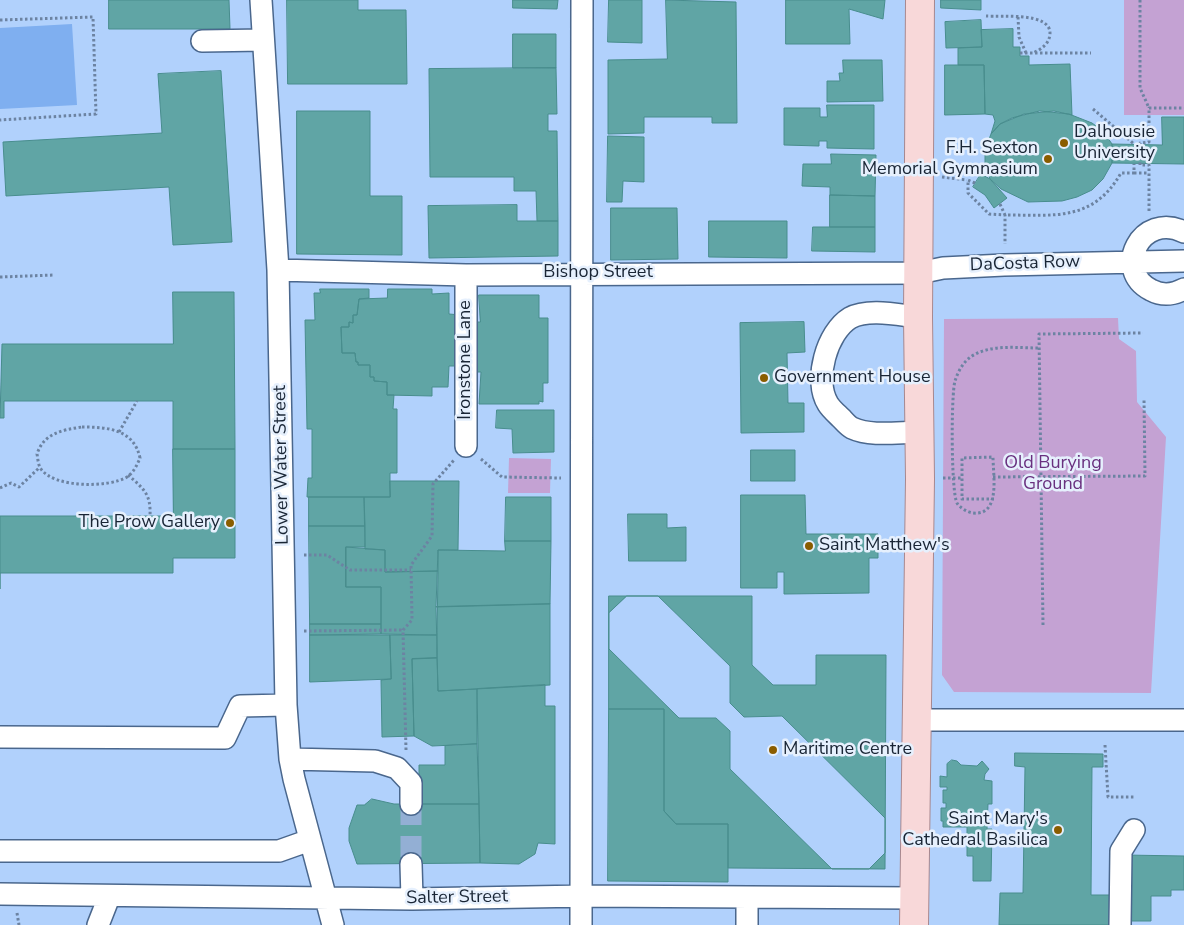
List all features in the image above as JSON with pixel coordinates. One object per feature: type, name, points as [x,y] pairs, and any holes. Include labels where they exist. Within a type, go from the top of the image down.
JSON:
[{"type":"main road","points":[[914,925],[920,432],[918,317],[920,0]]},
{"type":"street","name":"Lower Water Street","points":[[261,0],[278,270],[286,705],[290,759],[333,925]]},
{"type":"street","points":[[581,925],[582,0]]},
{"type":"street","points":[[202,41],[263,40]]},
{"type":"street","points":[[1184,232],[1166,226],[1155,228],[1138,242],[1132,262],[1140,282],[1148,289],[1168,295],[1184,290]]},
{"type":"street","name":"DaCosta Row","points":[[919,273],[943,268],[1004,264],[1184,261]]},
{"type":"street","name":"Bishop Street","points":[[278,270],[466,275],[919,273]]},
{"type":"street","name":"Ironstone Lane","points":[[466,275],[466,446]]},
{"type":"street","points":[[918,317],[871,314],[851,318],[836,332],[827,348],[824,360],[823,389],[828,403],[851,428],[875,432],[920,432]]},
{"type":"street","points":[[0,737],[226,738],[240,706],[286,705]]},
{"type":"street","points":[[917,720],[1184,720]]},
{"type":"street","points":[[290,759],[375,761],[397,768],[411,783],[411,804]]},
{"type":"street","points":[[1120,925],[1121,851],[1134,830]]},
{"type":"street","points":[[0,852],[279,851],[310,840]]},
{"type":"street","points":[[412,864],[412,899]]},
{"type":"street","name":"Salter Street","points":[[0,894],[109,897],[412,899],[580,896],[914,898]]},
{"type":"street","points":[[98,925],[109,897]]},
{"type":"street","points":[[747,897],[747,925]]},
{"type":"path","points":[[1140,0],[1140,88],[1149,108],[1149,142],[1140,142],[1140,165],[1149,165],[1149,210],[1155,228]]},
{"type":"path","points":[[986,16],[1040,19],[1049,26],[1050,38],[1047,44],[1033,53]]},
{"type":"path","points":[[1018,17],[1018,37],[1026,53]]},
{"type":"path","points":[[0,20],[93,18],[96,114],[0,120]]},
{"type":"path","points":[[1020,53],[1091,53]]},
{"type":"path","points":[[1149,108],[1184,108]]},
{"type":"path","points":[[1093,109],[1134,144]]},
{"type":"path","points":[[1112,154],[1140,154]]},
{"type":"path","points":[[1134,164],[1134,173]]},
{"type":"path","points":[[975,183],[968,180],[968,193],[989,214],[1064,215],[1084,210],[1098,202],[1113,187],[1121,173],[1149,173]]},
{"type":"path","points":[[1000,204],[1005,215],[1004,264]]},
{"type":"path","points":[[0,277],[54,275]]},
{"type":"path","points":[[1043,625],[1039,334],[1143,333]]},
{"type":"path","points":[[953,450],[962,458],[993,457],[994,498],[989,507],[980,513],[970,512],[956,502],[953,478],[952,396],[955,381],[962,366],[970,357],[984,350],[1039,348]]},
{"type":"path","points":[[993,477],[1145,476],[1144,399]]},
{"type":"path","points":[[119,432],[137,401]]},
{"type":"path","points":[[87,427],[119,432],[130,437],[140,458],[128,475],[115,482],[81,484],[49,476],[40,467],[37,454],[39,446],[44,439],[56,433],[87,427]]},
{"type":"path","points":[[397,768],[407,748],[403,630],[412,620],[411,565],[432,536],[433,484],[466,446],[502,477],[582,479]]},
{"type":"path","points":[[962,458],[962,499],[994,498]]},
{"type":"path","points":[[0,488],[11,483],[19,487],[40,467]]},
{"type":"path","points":[[128,475],[146,492],[150,499],[150,516]]},
{"type":"path","points":[[953,478],[962,478]]},
{"type":"path","points":[[327,555],[350,570],[411,570]]},
{"type":"path","points":[[286,631],[403,630]]},
{"type":"path","points":[[1105,745],[1108,797],[1134,796]]},
{"type":"green space","points":[[1124,0],[1184,0],[1184,115],[1124,115]]},
{"type":"green space","name":"Old Burying Ground","points":[[1118,318],[1119,339],[1136,351],[1137,402],[1166,437],[1151,693],[954,692],[942,675],[944,319]]},
{"type":"green space","points":[[509,458],[551,459],[550,493],[508,493]]},
{"type":"water","points":[[72,24],[77,105],[0,109],[0,28]]},
{"type":"building","points":[[109,0],[229,0],[230,29],[109,29]]},
{"type":"building","points":[[287,0],[358,0],[358,10],[406,10],[407,84],[288,84]]},
{"type":"building","points":[[513,0],[558,0],[557,9],[513,8]]},
{"type":"building","points":[[609,0],[642,0],[642,43],[608,42]]},
{"type":"building","points":[[666,0],[736,2],[737,123],[712,123],[712,117],[644,117],[644,133],[608,134],[608,60],[667,59]]},
{"type":"building","points":[[786,0],[885,0],[883,19],[849,9],[850,44],[786,44]]},
{"type":"building","points":[[941,0],[981,0],[981,10],[941,8]]},
{"type":"building","points":[[981,20],[982,47],[946,48],[945,22]]},
{"type":"building","points":[[1013,29],[1013,47],[1020,47],[1020,56],[1029,56],[1029,65],[1070,64],[1072,115],[1054,111],[1024,114],[1000,124],[991,134],[995,121],[993,115],[985,114],[984,65],[958,65],[958,48],[982,47],[981,30]]},
{"type":"building","points":[[513,34],[556,34],[556,68],[513,68]]},
{"type":"building","points":[[843,60],[882,60],[883,101],[827,102],[827,81],[840,81],[839,73],[843,73]]},
{"type":"building","points":[[945,65],[984,65],[985,114],[945,115]]},
{"type":"building","points":[[556,68],[557,114],[548,114],[548,131],[557,131],[558,221],[537,221],[536,191],[514,191],[514,177],[430,177],[429,69]]},
{"type":"building","points":[[221,71],[232,242],[173,245],[169,187],[6,196],[3,142],[162,133],[158,74]]},
{"type":"building","points":[[827,105],[874,105],[874,149],[827,148],[827,141],[819,141],[819,146],[784,145],[784,108],[820,108],[820,117],[827,117]]},
{"type":"building","points":[[297,111],[370,111],[370,196],[402,196],[402,255],[297,254]]},
{"type":"building","name":"F.H. Sexton Memorial Gymnasium","points":[[1040,111],[1069,114],[1092,123],[1103,131],[1112,144],[1112,163],[1103,179],[1092,190],[1062,201],[1028,202],[1001,189],[990,179],[985,164],[985,149],[991,134],[1000,124],[1012,118]]},
{"type":"building","points":[[1162,117],[1184,117],[1184,164],[1112,163],[1112,144],[1162,145]]},
{"type":"building","points":[[608,136],[644,137],[644,182],[623,181],[622,202],[607,202]]},
{"type":"building","points":[[831,154],[876,155],[875,196],[830,195],[830,187],[802,186],[803,164],[831,164]]},
{"type":"building","points":[[981,174],[990,179],[1007,198],[994,208],[985,195],[973,187]]},
{"type":"building","points":[[830,195],[875,196],[875,227],[830,227]]},
{"type":"building","points":[[517,205],[517,221],[558,221],[558,256],[429,258],[428,206]]},
{"type":"building","points":[[611,208],[677,208],[678,259],[611,260]]},
{"type":"building","points":[[709,221],[787,221],[787,258],[709,257]]},
{"type":"building","points":[[813,227],[875,227],[875,252],[812,251]]},
{"type":"building","points":[[320,289],[369,289],[369,298],[359,299],[357,315],[353,315],[353,323],[349,322],[349,327],[341,327],[342,353],[355,353],[358,365],[370,365],[370,377],[374,377],[374,381],[387,382],[387,395],[394,395],[393,409],[397,409],[397,473],[390,473],[390,497],[307,497],[308,478],[312,478],[312,429],[307,429],[305,320],[315,320],[314,293],[320,293]]},
{"type":"building","points":[[388,289],[432,289],[432,294],[449,293],[449,314],[461,315],[461,366],[449,366],[448,387],[432,387],[432,396],[387,395],[387,382],[374,381],[374,377],[370,377],[370,365],[358,365],[355,353],[342,353],[341,327],[349,327],[349,322],[353,323],[353,315],[357,315],[359,299],[387,298]]},
{"type":"building","points":[[173,292],[234,292],[235,449],[173,449],[173,401],[4,401],[4,418],[0,418],[2,344],[173,344]]},
{"type":"building","points":[[479,295],[539,295],[539,318],[548,318],[548,383],[543,383],[543,402],[539,401],[539,404],[479,404],[481,372],[475,372],[475,322],[480,322]]},
{"type":"building","name":"Government House","points":[[804,322],[805,352],[787,353],[788,403],[804,403],[804,432],[741,433],[740,323]]},
{"type":"building","points":[[497,410],[554,410],[554,452],[513,453],[512,429],[496,428]]},
{"type":"building","points":[[173,449],[235,449],[235,558],[173,558],[173,573],[0,573],[0,516],[173,516]]},
{"type":"building","points":[[751,450],[795,450],[795,481],[751,481]]},
{"type":"building","points":[[390,481],[459,481],[458,550],[438,550],[438,571],[385,572],[385,550],[365,549],[364,497],[390,497]]},
{"type":"building","name":"Saint Matthew's","points":[[741,495],[805,495],[806,534],[878,534],[878,558],[869,558],[869,593],[784,594],[784,572],[777,572],[777,588],[741,588]]},
{"type":"building","points":[[309,497],[364,497],[365,526],[309,526]]},
{"type":"building","points":[[506,497],[551,497],[551,541],[505,541]]},
{"type":"building","points":[[628,514],[667,514],[667,528],[686,527],[686,561],[629,561]]},
{"type":"building","points":[[309,526],[365,526],[365,547],[346,547],[346,587],[381,587],[381,624],[310,624]]},
{"type":"building","points":[[505,541],[551,541],[550,604],[436,607],[438,550],[505,551]]},
{"type":"building","points":[[346,547],[385,550],[385,572],[438,571],[437,635],[381,634],[381,587],[346,587]]},
{"type":"building","name":"Maritime Centre","points":[[609,596],[752,596],[752,665],[773,685],[816,685],[816,655],[886,655],[885,869],[728,868],[728,824],[676,824],[664,811],[664,709],[609,709]]},
{"type":"building","name":"Maritime Centre","points":[[627,596],[658,596],[730,666],[730,703],[744,717],[782,716],[885,818],[885,853],[869,869],[832,869],[730,769],[730,731],[716,718],[679,718],[609,649],[609,613]]},
{"type":"building","points":[[550,604],[550,685],[438,691],[436,607]]},
{"type":"building","points":[[310,624],[381,624],[381,634],[310,635]]},
{"type":"building","points":[[310,635],[390,635],[391,679],[310,682]]},
{"type":"building","points":[[390,635],[437,635],[437,658],[412,659],[414,736],[382,737],[381,680],[391,679]]},
{"type":"building","points":[[437,658],[438,691],[477,689],[477,744],[432,746],[414,736],[412,659]]},
{"type":"building","points":[[545,685],[545,706],[555,706],[555,844],[538,843],[535,854],[519,864],[480,863],[477,689]]},
{"type":"building","points":[[609,709],[664,709],[664,811],[676,824],[728,824],[728,882],[608,881]]},
{"type":"building","points":[[477,744],[479,804],[419,804],[419,765],[445,765],[445,746]]},
{"type":"building","name":"Saint Mary's Cathedral Basilica","points":[[1015,753],[1103,754],[1103,767],[1092,767],[1091,895],[1115,895],[1114,925],[999,925],[1000,893],[1023,893],[1025,767],[1015,766]]},
{"type":"building","points":[[952,760],[957,761],[961,765],[977,766],[982,761],[989,769],[985,774],[984,780],[992,781],[992,804],[988,804],[987,829],[992,829],[991,881],[973,881],[973,856],[967,856],[967,827],[943,827],[943,821],[941,821],[941,808],[946,808],[946,803],[943,803],[943,790],[947,790],[947,787],[940,787],[940,776],[947,777],[947,764]]},
{"type":"building","points":[[372,799],[394,804],[479,804],[480,863],[357,864],[349,841],[349,828],[357,805],[364,805]]},
{"type":"building","points":[[1124,855],[1184,856],[1184,890],[1171,890],[1171,896],[1151,896],[1151,921],[1123,921]]},
{"type":"tunnel","points":[[411,804],[411,864]]},
{"type":"place","name":"Dalhousie University","points":[[1064,143]]},
{"type":"place","name":"F.H. Sexton Memorial Gymnasium","points":[[1048,159]]},
{"type":"place","name":"Government House","points":[[764,378]]},
{"type":"place","name":"The Prow Gallery","points":[[230,523]]},
{"type":"place","name":"Saint Matthew's","points":[[809,546]]},
{"type":"place","name":"Maritime Centre","points":[[773,750]]},
{"type":"place","name":"Saint Mary's Cathedral Basilica","points":[[1058,830]]}]
